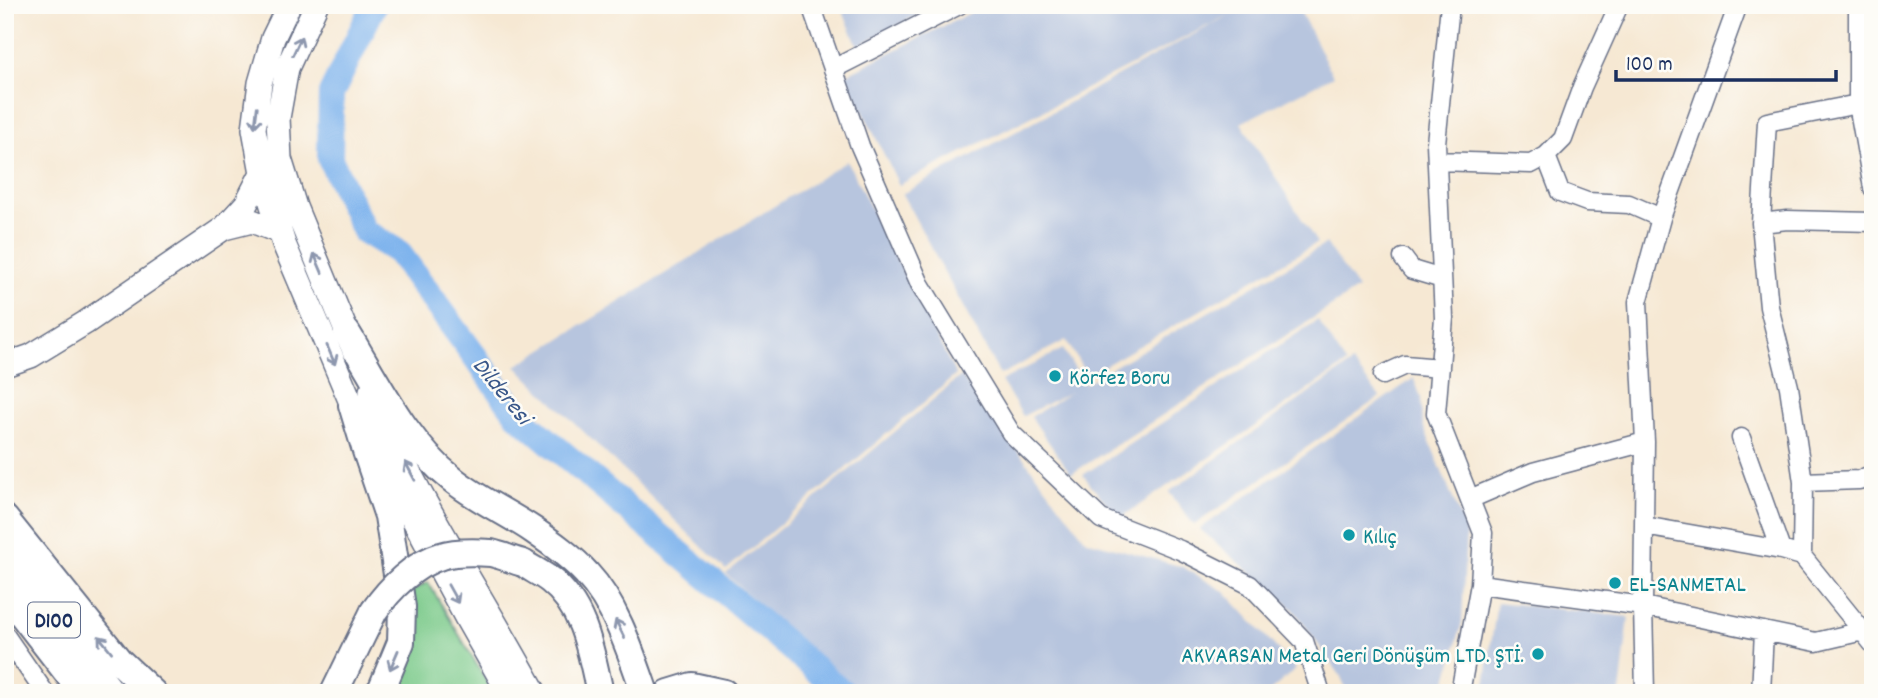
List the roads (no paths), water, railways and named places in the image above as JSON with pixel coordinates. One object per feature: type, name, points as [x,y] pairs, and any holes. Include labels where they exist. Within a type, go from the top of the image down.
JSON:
[{"type":"highway","points":[[347,332],[403,425],[426,454],[452,480],[534,530],[588,575],[616,620],[645,693]]},
{"type":"highway","points":[[352,405],[388,516],[402,607],[401,642],[378,693]]},
{"type":"highway","points":[[5,519],[118,660],[150,688]]},
{"type":"highway","name":"D100","points":[[5,540],[44,607],[112,693]]},
{"type":"highway","points":[[334,693],[374,611],[388,592],[421,566],[442,555],[473,552],[494,554],[523,563],[552,581],[568,598],[581,620],[600,693]]},
{"type":"highway","points":[[5,588],[83,693]]},
{"type":"highway","points":[[669,693],[691,685],[724,693]]},
{"type":"main road","points":[[289,5],[273,38],[260,83],[254,129],[262,173],[280,232],[352,405],[509,693]]},
{"type":"main road","points":[[316,5],[287,68],[278,118],[280,159],[295,207],[386,425],[442,531],[535,693]]},
{"type":"main road","points":[[5,365],[31,356],[85,323],[224,228],[246,204],[262,173]]},
{"type":"main road","points":[[224,228],[252,221],[280,232]]},
{"type":"street","points":[[811,5],[860,146],[919,284],[1011,433],[1101,519],[1180,550],[1250,585],[1304,641],[1321,693]]},
{"type":"street","points":[[833,69],[959,5]]},
{"type":"street","points":[[1450,5],[1436,144],[1444,318],[1436,413],[1483,533],[1480,584],[1460,693]]},
{"type":"street","points":[[1437,161],[1531,164],[1546,156],[1563,139],[1582,87],[1619,5]]},
{"type":"street","points":[[1645,693],[1645,442],[1638,302],[1661,218],[1738,5]]},
{"type":"street","points":[[1858,5],[1858,104],[1873,188]]},
{"type":"street","points":[[1802,556],[1803,482],[1789,387],[1769,307],[1761,223],[1767,122],[1858,104]]},
{"type":"street","points":[[1546,156],[1560,192],[1587,202],[1629,204],[1661,218]]},
{"type":"street","points":[[1761,223],[1787,220],[1873,222]]},
{"type":"street","points":[[1403,258],[1412,270],[1442,279]]},
{"type":"street","points":[[1384,375],[1405,365],[1440,368]]},
{"type":"street","points":[[1741,438],[1782,550]]},
{"type":"street","points":[[1470,499],[1533,471],[1645,442]]},
{"type":"street","points":[[1803,482],[1859,480],[1873,474]]},
{"type":"street","points":[[1644,526],[1782,550],[1802,556],[1868,638]]},
{"type":"street","points":[[1480,584],[1643,606],[1816,642],[1868,638]]},
{"type":"street","points":[[1761,693],[1764,631]]},
{"type":"street","points":[[5,635],[45,693]]},
{"type":"waterway","name":"Dilderesi","points":[[374,5],[331,94],[330,159],[364,231],[398,252],[518,415],[843,693]]},
{"type":"place","name":"Körfez Boru","points":[[1055,376]]},
{"type":"place","name":"Kılıç","points":[[1349,535]]},
{"type":"place","name":"EL-SANMETAL","points":[[1615,583]]},
{"type":"place","name":"AKVARSAN Metal Geri Dönüşüm LTD. ŞTİ.","points":[[1538,654]]}]
